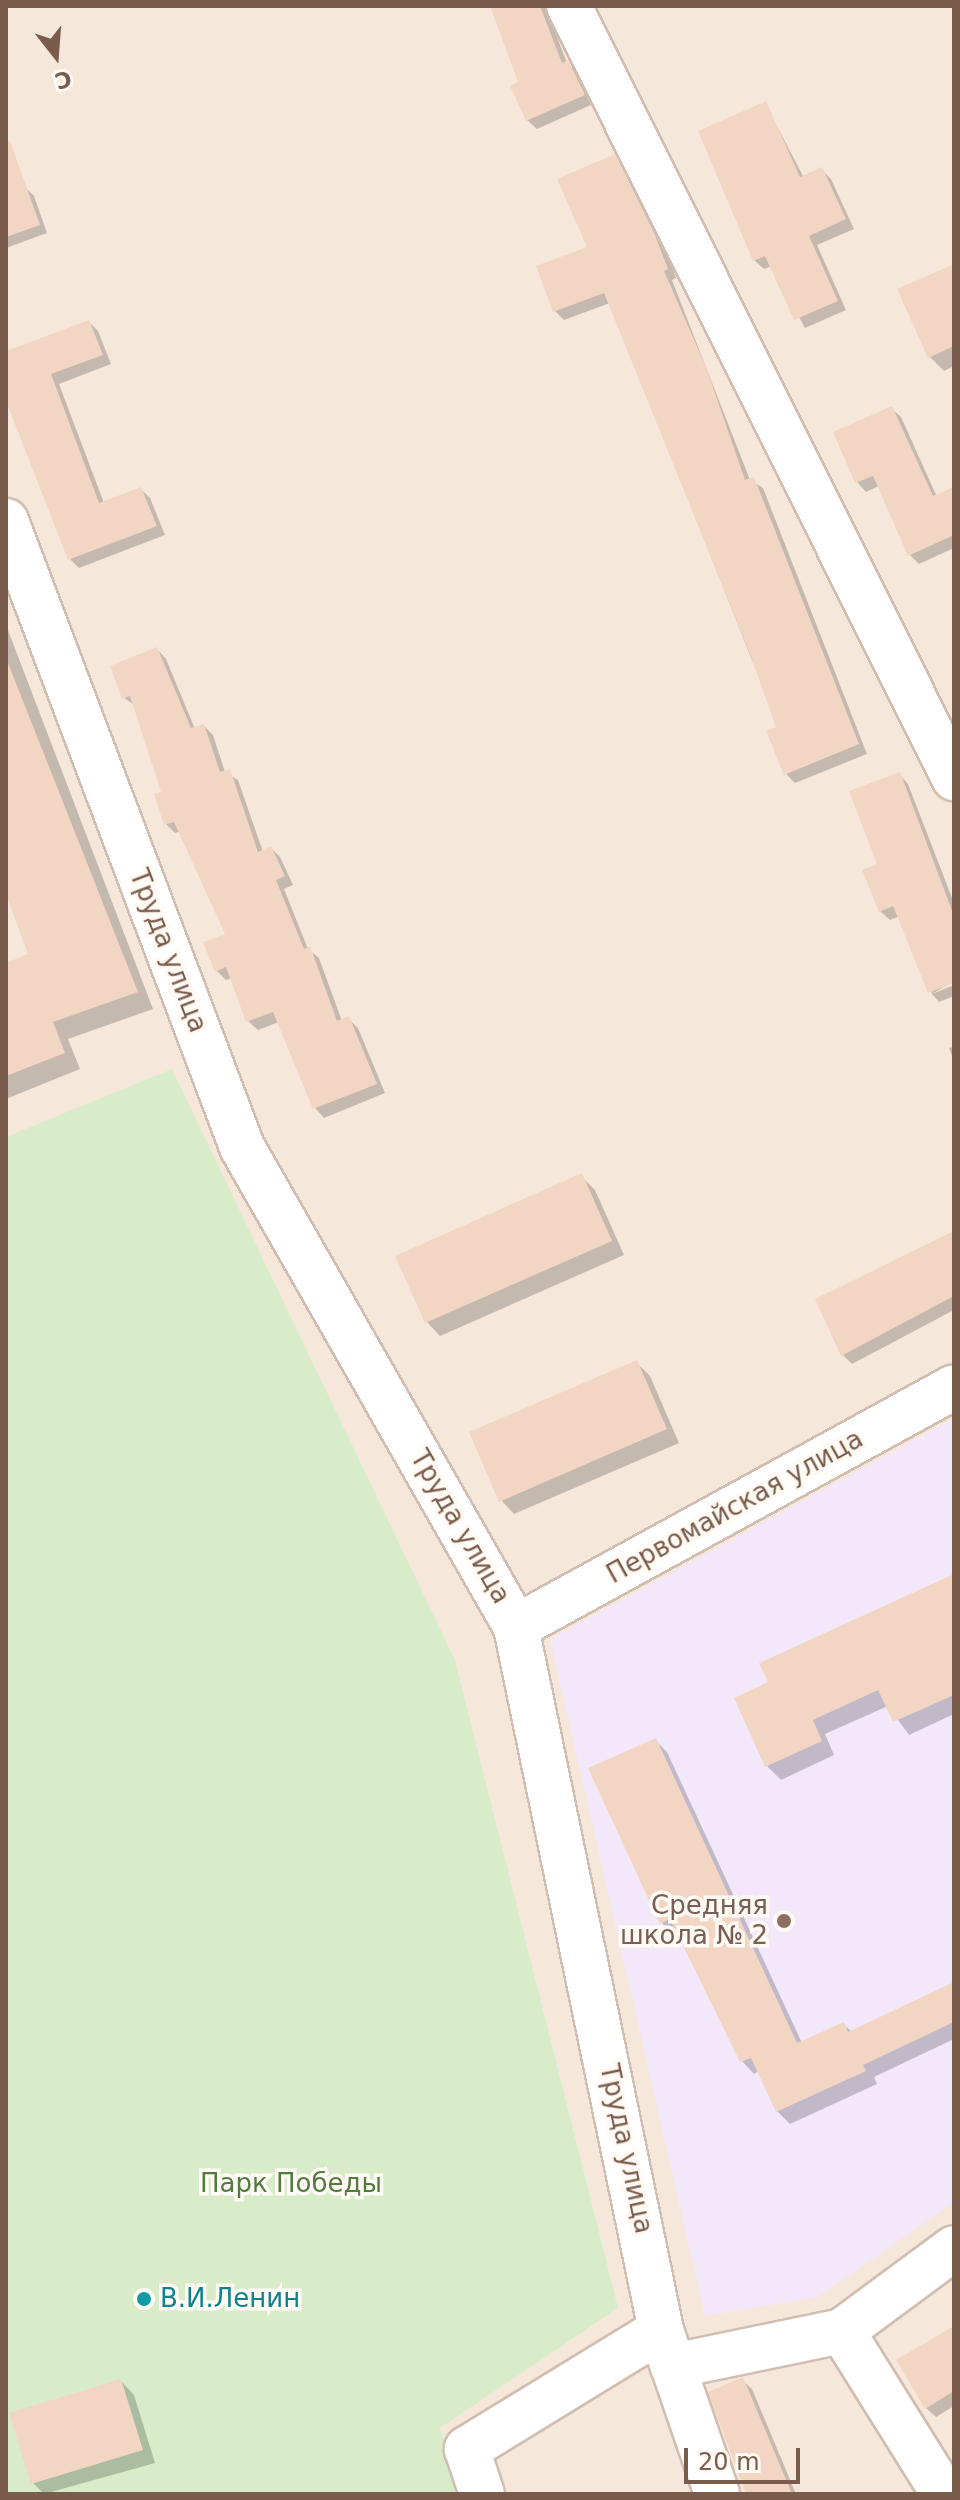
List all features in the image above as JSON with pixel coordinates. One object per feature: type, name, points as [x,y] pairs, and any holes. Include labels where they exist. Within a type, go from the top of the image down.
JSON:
[{"type":"street","points":[[569,6],[954,778]]},
{"type":"street","name":"Труда улица","points":[[6,521],[242,1147],[516,1627],[667,2348],[717,2494]]},
{"type":"street","name":"Первомайская улица","points":[[516,1627],[954,1387]]},
{"type":"street","points":[[482,2494],[467,2449],[667,2348],[842,2331],[954,2248]]},
{"type":"street","points":[[842,2331],[944,2494]]},
{"type":"shaded area","points":[[6,6],[954,6],[954,2494],[6,2494]]},
{"type":"shaded area","name":"Средняя школа № 2","points":[[954,1418],[954,2202],[818,2297],[705,2316],[550,1639]]},
{"type":"green space","name":"Парк Победы","points":[[172,1069],[455,1660],[618,2308],[440,2428],[458,2494],[6,2494],[6,1137]]},
{"type":"building","points":[[490,6],[540,6],[562,63],[568,60],[585,95],[526,121],[510,86],[518,82]]},
{"type":"building","points":[[766,101],[800,177],[822,167],[846,219],[809,236],[838,301],[794,320],[765,256],[753,261],[698,131]]},
{"type":"building","points":[[10,141],[40,225],[6,237],[6,142]]},
{"type":"building","points":[[615,154],[655,235],[668,269],[664,271],[706,367],[745,480],[754,477],[859,744],[784,775],[766,731],[776,727],[750,654],[604,293],[553,312],[536,266],[587,247],[557,179]]},
{"type":"building","points":[[954,264],[954,346],[928,358],[897,289]]},
{"type":"building","points":[[89,320],[103,355],[51,374],[99,503],[141,487],[157,526],[68,560],[6,401],[6,351]]},
{"type":"building","points":[[892,406],[933,496],[954,487],[954,535],[908,556],[873,476],[855,483],[833,432]]},
{"type":"building","points":[[157,647],[191,728],[204,724],[220,772],[230,769],[258,852],[271,846],[285,876],[276,880],[304,949],[310,946],[337,1021],[349,1016],[377,1084],[313,1109],[273,1012],[246,1022],[226,967],[215,972],[203,942],[225,934],[174,822],[164,825],[154,794],[161,792],[130,696],[122,699],[110,666]]},
{"type":"building","points":[[6,658],[138,992],[53,1022],[65,1053],[6,1076],[6,963],[28,954],[6,895]]},
{"type":"building","points":[[900,772],[954,916],[954,983],[928,993],[893,906],[879,912],[862,870],[877,864],[849,791]]},
{"type":"building","points":[[582,1173],[612,1241],[425,1323],[395,1256]]},
{"type":"building","points":[[954,1231],[954,1296],[841,1356],[815,1299]]},
{"type":"building","points":[[637,1360],[667,1429],[499,1502],[469,1432]]},
{"type":"building","points":[[954,1574],[954,1695],[893,1722],[878,1690],[813,1720],[822,1741],[765,1767],[734,1698],[768,1682],[759,1663]]},
{"type":"building","points":[[656,1738],[797,2043],[844,2022],[848,2032],[954,1982],[954,2022],[863,2065],[866,2071],[776,2112],[751,2058],[740,2062],[670,1919],[660,1924],[588,1768]]},
{"type":"building","points":[[954,2326],[954,2391],[925,2409],[896,2360]]},
{"type":"building","points":[[743,2377],[792,2494],[746,2494],[708,2392]]},
{"type":"building","points":[[121,2379],[143,2450],[31,2484],[9,2413]]},
{"type":"place","name":"Средняя школа № 2","points":[[784,1921]]},
{"type":"place","name":"В.И.Ленин","points":[[144,2299]]}]
